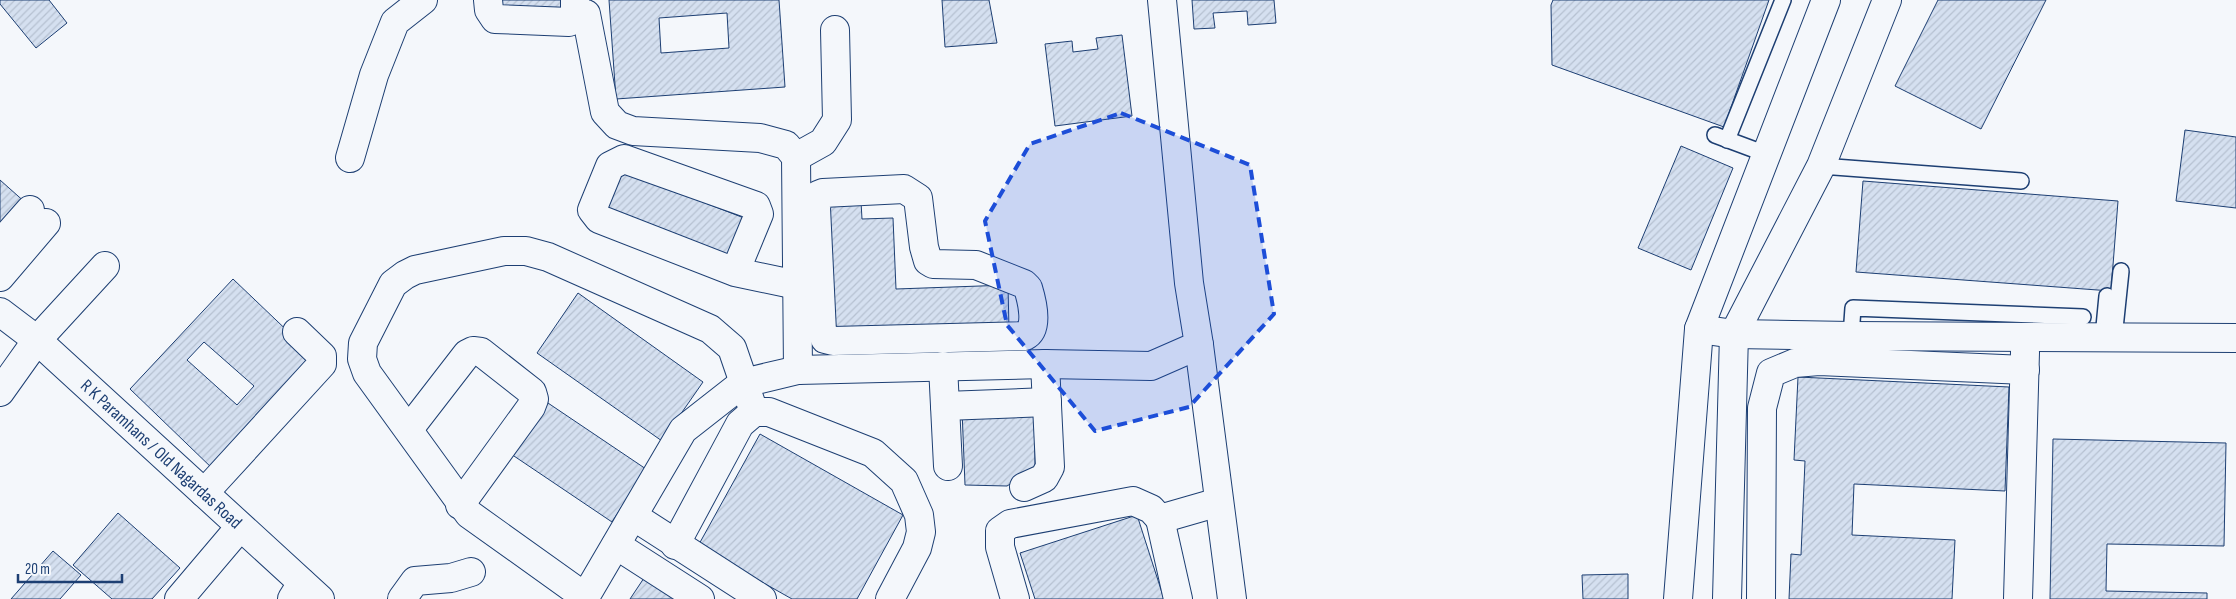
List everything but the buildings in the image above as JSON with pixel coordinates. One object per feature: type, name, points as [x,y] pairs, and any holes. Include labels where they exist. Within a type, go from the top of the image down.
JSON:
[{"type":"street","points":[[350,158],[374,75],[395,22],[423,0]]},
{"type":"street","points":[[488,0],[489,10],[495,19],[569,22],[580,7]]},
{"type":"street","points":[[1162,0],[1189,283],[1199,345],[1232,599]]},
{"type":"street","points":[[1678,599],[1699,329],[1826,0]]},
{"type":"street","points":[[1727,599],[1734,334],[1821,166],[1887,0]]},
{"type":"street","points":[[580,7],[605,112],[617,125],[633,131],[760,138],[786,145],[796,156],[798,370]]},
{"type":"street","points":[[796,156],[823,142],[837,120],[835,30]]},
{"type":"street","points":[[735,272],[759,214],[756,206],[624,159],[610,166],[592,210],[599,219],[735,272],[797,285]]},
{"type":"street","points":[[904,189],[918,198],[924,247],[928,261],[933,264],[976,265],[1024,284],[1028,288],[1033,326],[1029,334],[1025,336],[849,340],[828,340],[822,336],[816,208],[818,195],[823,193],[904,189]]},
{"type":"street","points":[[0,244],[38,216],[0,277]]},
{"type":"street","points":[[754,412],[743,383],[732,348],[710,329],[548,257],[526,251],[504,250],[415,270],[405,275],[393,284],[363,343],[363,366],[409,429],[460,505],[469,514],[584,598],[683,430],[743,383],[798,370],[1044,364],[1151,366],[1199,345]]},
{"type":"street","points":[[0,392],[38,340],[105,266]]},
{"type":"street","name":"R K Paramhans / Old Nagardas Road","points":[[0,312],[38,340],[204,493],[305,594]]},
{"type":"street","points":[[1699,329],[1734,334],[1851,336],[1992,325],[2026,338],[2236,338]]},
{"type":"street","points":[[204,493],[322,364],[322,356],[297,332]]},
{"type":"street","points":[[929,337],[944,406],[948,466]]},
{"type":"street","points":[[2018,599],[2026,338]]},
{"type":"street","points":[[849,340],[851,369]]},
{"type":"street","points":[[409,429],[467,354],[474,351],[481,352],[532,392],[534,399],[531,407],[460,505]]},
{"type":"street","points":[[1761,599],[1762,408],[1771,373],[1795,363],[1819,361],[2025,370]]},
{"type":"street","points":[[1024,487],[1044,478],[1050,467],[1044,364]]},
{"type":"street","points":[[944,406],[1047,402]]},
{"type":"street","points":[[675,544],[740,424],[754,412],[769,412],[872,453],[904,481],[919,515],[922,532],[917,548],[890,599]]},
{"type":"street","points":[[1731,487],[1762,487]]},
{"type":"street","points":[[1015,599],[1000,547],[1000,531],[1010,524],[1133,501],[1151,509],[1160,519],[1178,599]]},
{"type":"street","points":[[1160,519],[1219,502]]},
{"type":"street","points":[[633,516],[762,599]]},
{"type":"street","points":[[179,599],[240,527]]},
{"type":"street","points":[[616,545],[700,599]]},
{"type":"street","points":[[402,599],[415,581],[451,578],[472,572]]},
{"type":"lane","points":[[1766,154],[1721,137],[1783,0]]},
{"type":"lane","points":[[1821,166],[2021,181]]},
{"type":"lane","points":[[2109,337],[2121,271]]},
{"type":"lane","points":[[2107,296],[2109,337]]},
{"type":"lane","points":[[1992,325],[2083,317]]},
{"type":"highlighted area","points":[[1121,113],[1250,165],[1274,314],[1189,407],[1095,431],[1007,325],[985,221],[1030,144]]}]
